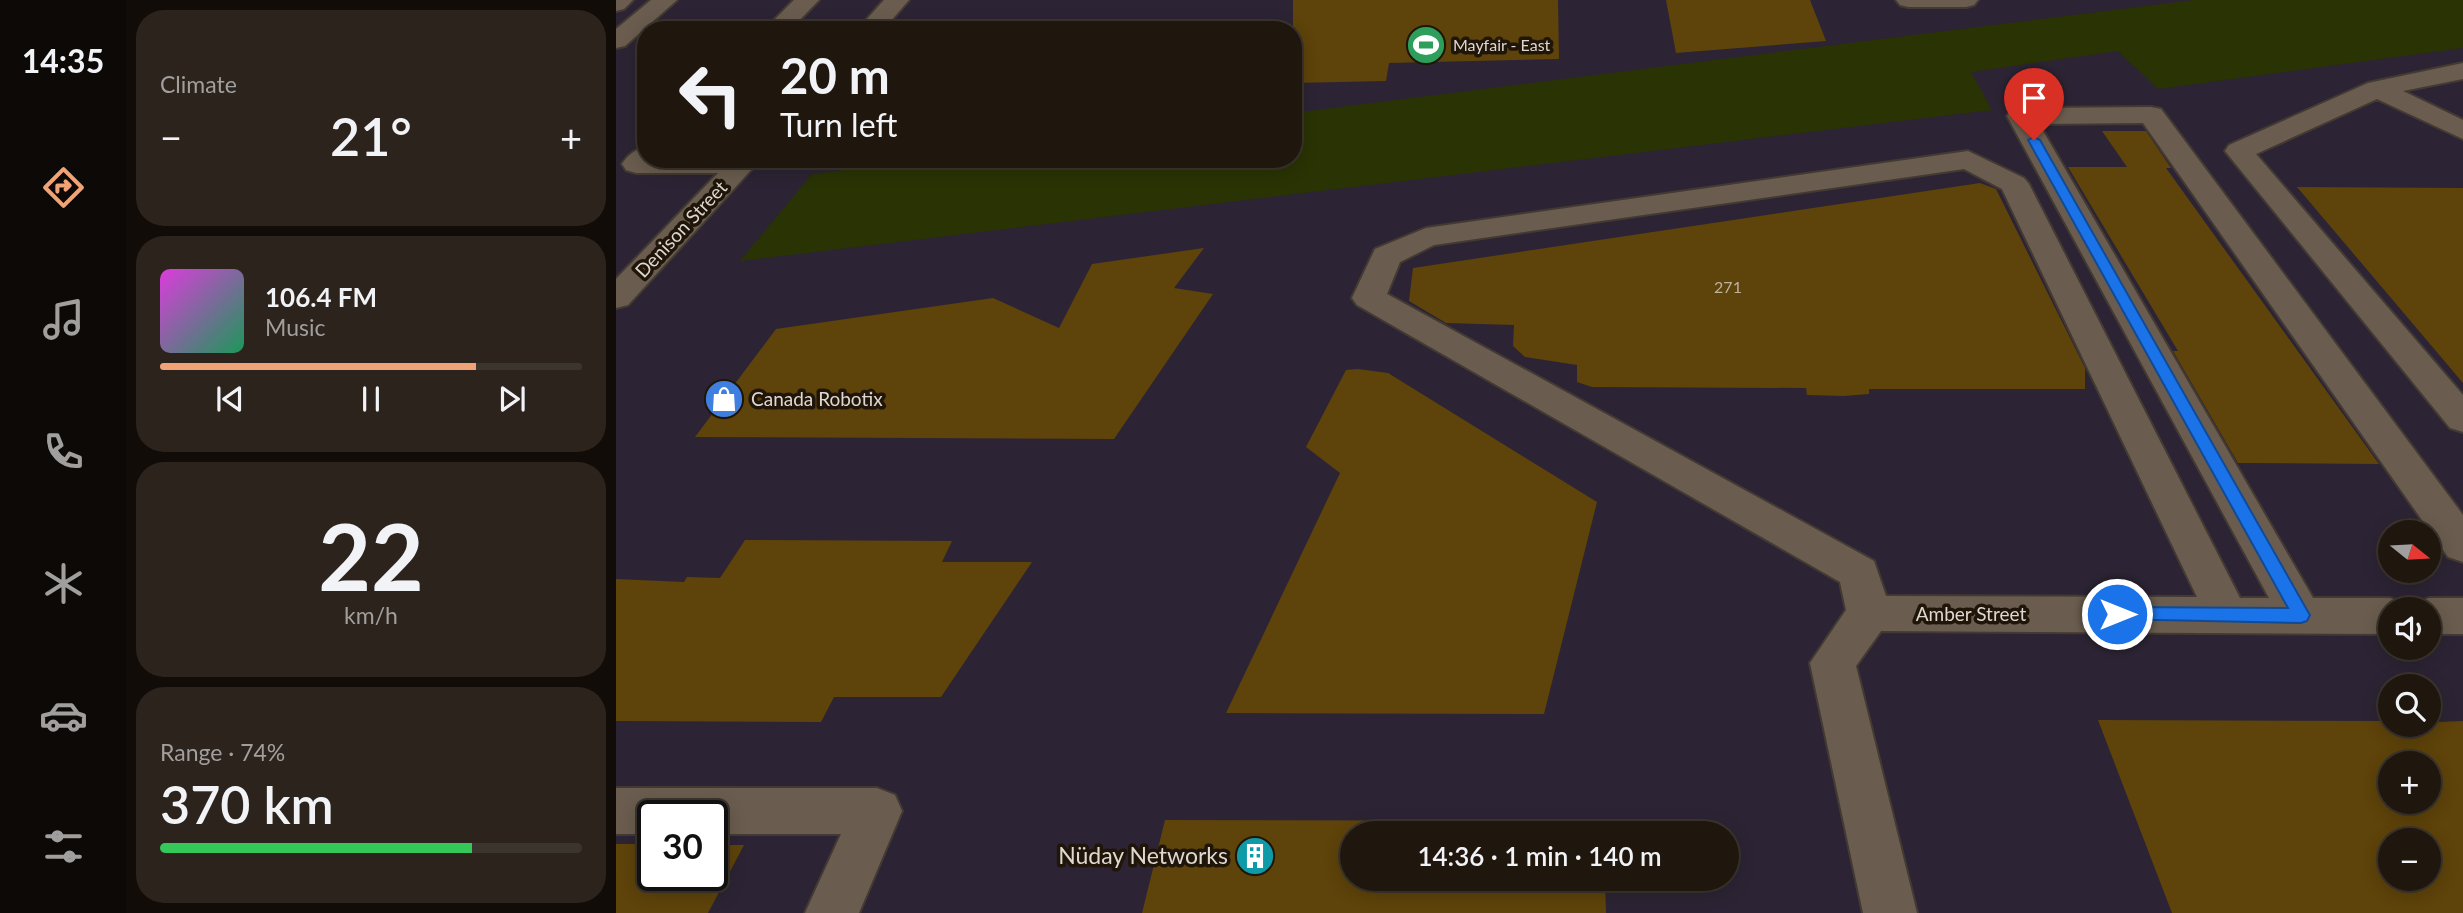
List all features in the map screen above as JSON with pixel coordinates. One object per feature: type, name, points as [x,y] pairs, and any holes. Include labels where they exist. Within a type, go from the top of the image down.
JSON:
[{"type":"street","points":[[616,4],[621,0]]},
{"type":"street","points":[[640,21],[666,0]]},
{"type":"street","points":[[785,21],[807,0]]},
{"type":"street","points":[[877,21],[897,0]]},
{"type":"street","points":[[1908,0],[1966,0]]},
{"type":"street","points":[[616,41],[637,24]]},
{"type":"street","points":[[2463,71],[2377,89],[2239,151],[2463,419]]},
{"type":"street","points":[[2377,89],[2463,131]]},
{"type":"street","points":[[2301,615],[2021,117],[2151,115],[2463,546]]},
{"type":"street","points":[[1890,913],[1833,663],[1869,613],[1859,573],[1369,298],[1386,256],[1426,237],[1968,160],[2014,184],[2227,615]]},
{"type":"street","name":"Denison Street","points":[[616,298],[738,168]]},
{"type":"street","name":"Amber Street","points":[[1869,613],[2378,616]]},
{"type":"street","points":[[2441,616],[2463,616]]},
{"type":"street","points":[[616,811],[877,811],[832,913]]},
{"type":"shaded area","points":[[616,0],[2463,0],[2463,913],[616,913]]},
{"type":"green space","points":[[2193,0],[2463,0],[2463,48],[2158,89],[2118,51],[1971,72],[1992,110],[740,261],[812,174],[858,168],[1302,168],[1302,112]]},
{"type":"building","name":"Mayfair - East","points":[[1293,0],[1558,0],[1559,59],[1389,63],[1386,81],[1302,83],[1302,21],[1293,21]]},
{"type":"building","points":[[1666,0],[1810,0],[1826,41],[1676,53]]},
{"type":"building","points":[[2102,131],[2146,131],[2171,168],[2166,168],[2379,464],[2238,463],[2173,351],[2178,351],[2068,167],[2127,167]]},
{"type":"building","points":[[1980,183],[1996,189],[2085,368],[2085,389],[1869,389],[1869,394],[1844,396],[1807,395],[1806,388],[1592,387],[1577,382],[1577,365],[1525,357],[1513,346],[1514,325],[1446,323],[1409,301],[1413,268]]},
{"type":"building","points":[[2297,187],[2463,188],[2463,383]]},
{"type":"building","points":[[1204,248],[1174,288],[1213,294],[1114,439],[695,437],[776,329],[993,298],[1059,328],[1092,264]]},
{"type":"building","points":[[1346,370],[1388,373],[1597,502],[1544,714],[1226,713],[1340,473],[1306,447]]},
{"type":"building","points":[[745,540],[952,541],[942,562],[1032,562],[941,697],[834,697],[821,722],[616,721],[616,579],[684,582],[687,577],[720,578]]},
{"type":"building","points":[[2098,720],[2378,721],[2378,737],[2441,737],[2441,722],[2463,721],[2463,913],[2172,913]]},
{"type":"building","name":"Nüday Networks","points":[[1165,820],[1603,821],[1340,821],[1340,891],[1605,891],[1606,913],[1142,913]]},
{"type":"building","points":[[616,844],[637,844],[637,891],[720,891],[708,913],[616,913]]},
{"type":"building","points":[[728,845],[744,845],[728,875]]},
{"type":"place","name":"Mayfair - East","points":[[1426,45]]},
{"type":"place","name":"Canada Robotix","points":[[724,399]]},
{"type":"place","name":"Nüday Networks","points":[[1255,856]]},
{"type":"route","points":[[2034,140],[2301,615],[2117,614]]}]
